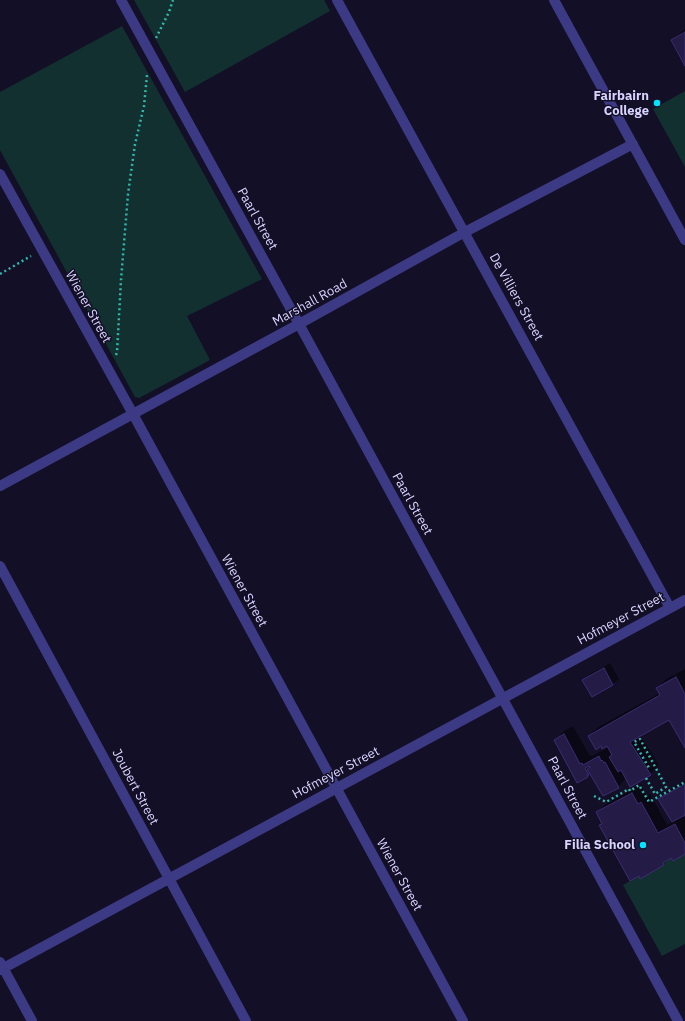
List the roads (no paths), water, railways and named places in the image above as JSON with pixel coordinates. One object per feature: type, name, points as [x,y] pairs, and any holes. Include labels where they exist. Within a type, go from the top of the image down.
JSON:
[{"type":"street","name":"Paarl Street","points":[[121,0],[678,1021]]},
{"type":"street","name":"De Villiers Street","points":[[337,0],[670,608]]},
{"type":"street","points":[[554,0],[685,240]]},
{"type":"street","name":"Marshall Road","points":[[0,486],[465,232],[633,144]]},
{"type":"street","name":"Wiener Street","points":[[0,174],[133,414],[463,1021]]},
{"type":"street","name":"Joubert Street","points":[[0,566],[246,1021]]},
{"type":"street","name":"Hofmeyer Street","points":[[1,967],[685,600]]},
{"type":"street","points":[[1,967],[32,1021]]},
{"type":"place","name":"Fairbairn College","points":[[657,103]]},
{"type":"place","name":"Filia School","points":[[643,845]]}]
